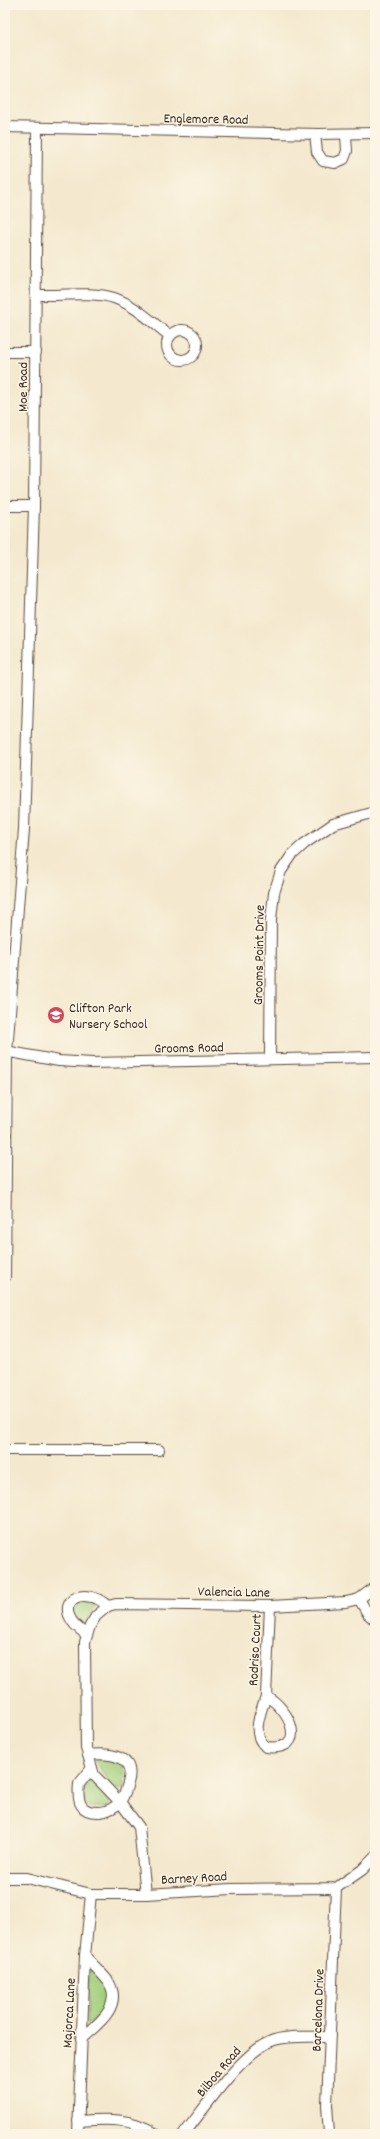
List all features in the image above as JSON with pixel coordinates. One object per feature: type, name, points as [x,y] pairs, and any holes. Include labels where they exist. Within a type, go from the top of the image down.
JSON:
[{"type":"street","points":[[5,127],[36,128]]},
{"type":"street","name":"Englemore Road","points":[[36,128],[315,134],[375,133]]},
{"type":"street","name":"Moe Road","points":[[5,1277],[6,1052],[24,830],[34,506],[36,128]]},
{"type":"street","points":[[315,134],[317,152],[323,161],[335,163],[344,159],[347,151],[346,134]]},
{"type":"street","points":[[36,295],[99,295],[114,298],[133,308],[170,336]]},
{"type":"street","points":[[5,352],[36,352]]},
{"type":"street","points":[[5,506],[34,506]]},
{"type":"street","name":"Grooms Point Drive","points":[[270,1059],[270,919],[274,893],[281,870],[292,855],[304,844],[333,824],[375,812]]},
{"type":"street","name":"Grooms Road","points":[[6,1052],[59,1061],[92,1063],[375,1057]]},
{"type":"street","points":[[5,1450],[159,1450]]},
{"type":"street","name":"Valencia Lane","points":[[108,1606],[116,1604],[270,1606],[338,1603],[359,1599],[375,1587]]},
{"type":"street","points":[[86,1634],[71,1622],[68,1608],[75,1598],[84,1596],[96,1597],[108,1606],[96,1616],[86,1634],[86,1748],[94,1775],[120,1802],[139,1827],[146,1894]]},
{"type":"street","points":[[359,1599],[368,1614],[375,1620]]},
{"type":"street","name":"Rodriso Court","points":[[266,1696],[278,1705],[289,1718],[292,1725],[291,1737],[288,1743],[281,1747],[266,1747],[259,1740],[258,1725],[266,1696],[270,1606]]},
{"type":"street","points":[[88,1755],[103,1754],[116,1756],[125,1763],[130,1772],[129,1781],[120,1802],[113,1808],[103,1812],[92,1812],[83,1808],[78,1794],[78,1784],[92,1768]]},
{"type":"street","points":[[336,1888],[362,1870],[375,1857]]},
{"type":"street","name":"Barney Road","points":[[5,1878],[27,1878],[91,1894],[146,1894],[231,1889],[336,1888]]},
{"type":"street","name":"Barcelona Drive","points":[[329,2134],[327,2105],[336,1888]]},
{"type":"street","name":"Majorca Lane","points":[[78,2134],[85,1956],[91,1894]]},
{"type":"street","points":[[81,2039],[100,2023],[108,2013],[114,1996],[108,1982],[85,1956]]},
{"type":"street","name":"Bilboa Road","points":[[184,2134],[252,2052],[274,2040],[293,2037],[329,2038]]},
{"type":"street","points":[[78,2120],[124,2120],[139,2124],[156,2134]]},
{"type":"green space","points":[[88,1600],[94,1602],[95,1607],[86,1623],[81,1623],[72,1616],[73,1608],[78,1601]]},
{"type":"green space","points":[[99,1757],[113,1760],[122,1765],[125,1774],[123,1788],[118,1790],[111,1785],[94,1760]]},
{"type":"green space","points":[[89,1780],[93,1781],[111,1800],[107,1808],[88,1807],[83,1800],[83,1784]]},
{"type":"green space","points":[[90,1970],[93,1971],[104,1986],[107,2001],[106,2007],[102,2014],[96,2020],[87,2025],[88,1973]]},
{"type":"place","name":"Clifton Park Nursery School","points":[[56,1015]]}]
